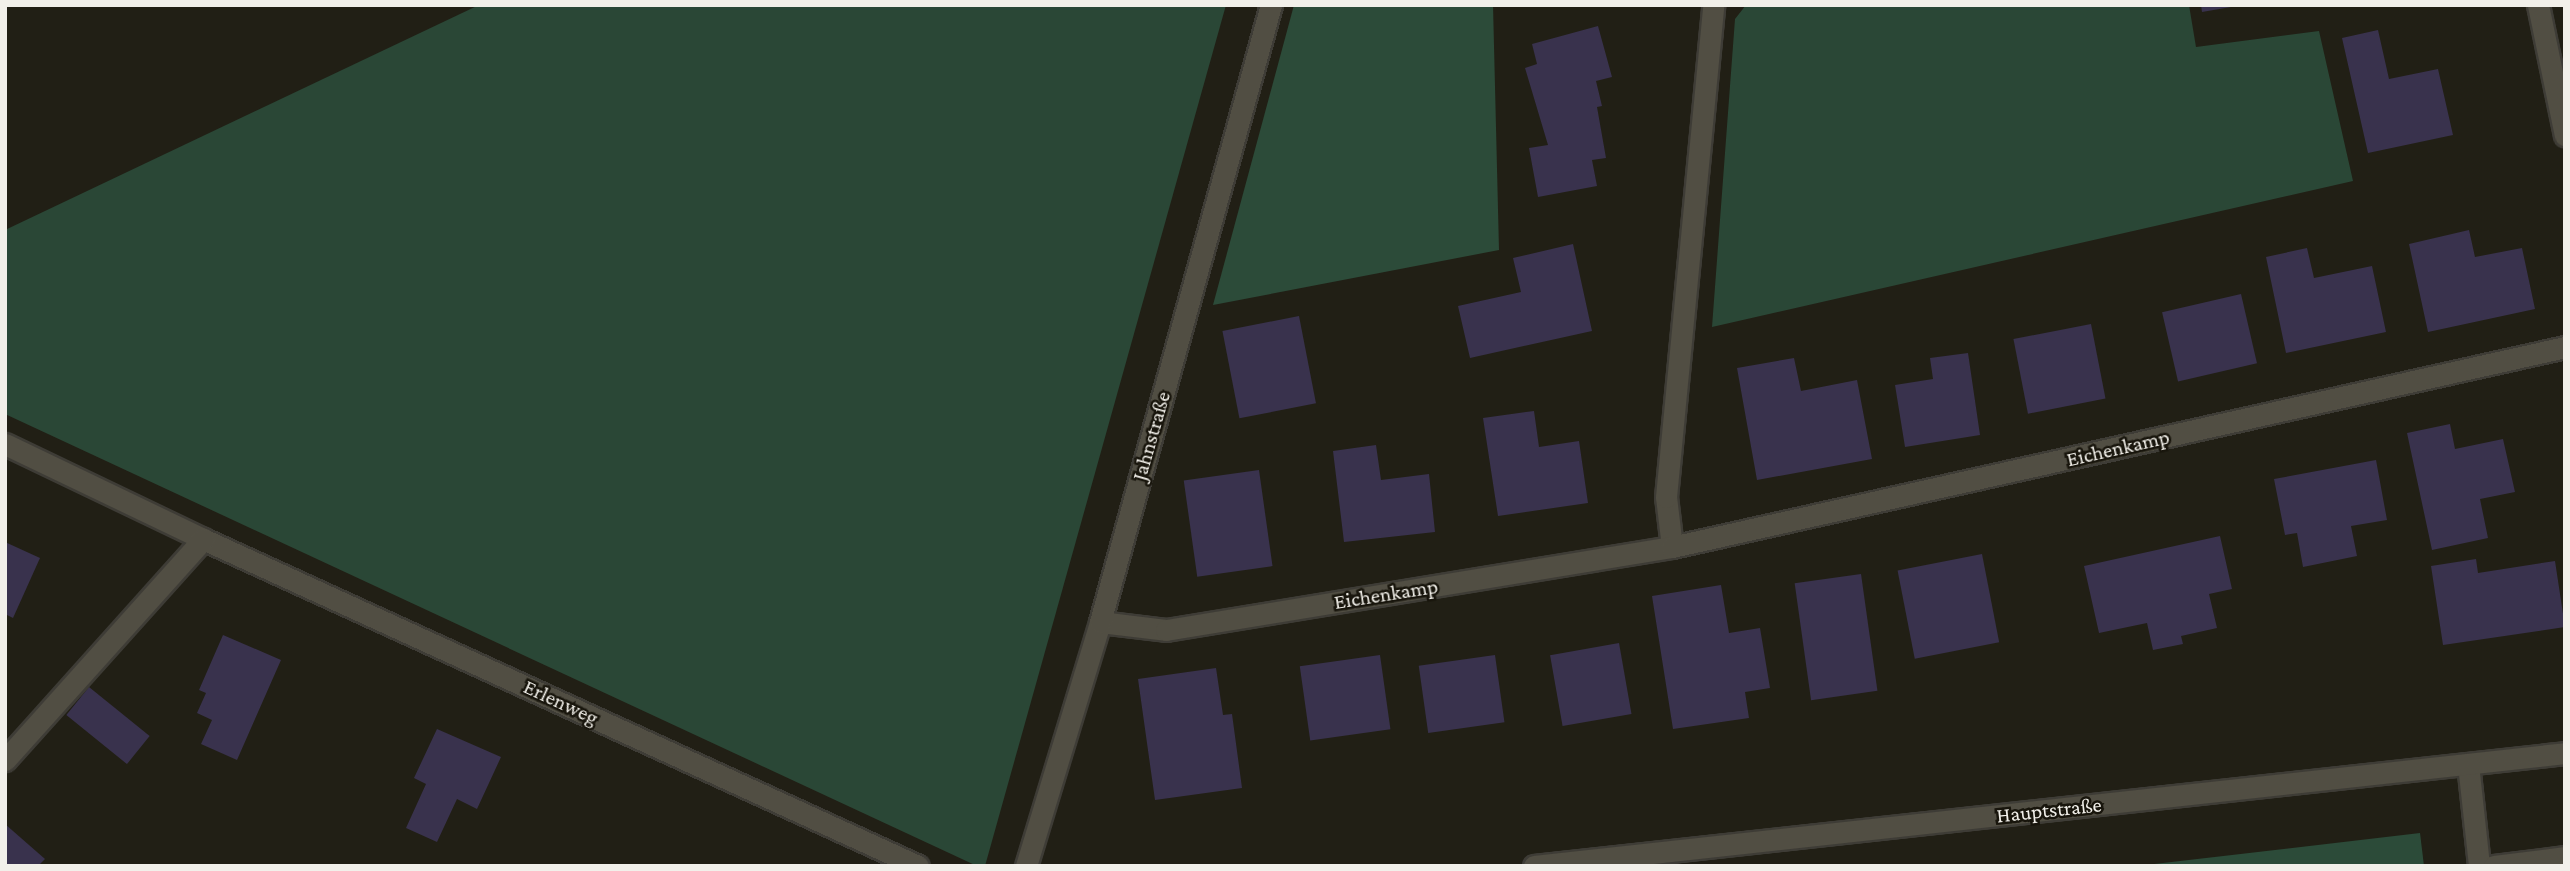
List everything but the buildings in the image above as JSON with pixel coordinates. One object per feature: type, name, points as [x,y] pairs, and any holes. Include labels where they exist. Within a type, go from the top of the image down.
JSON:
[{"type":"street","name":"Jahnstraße","points":[[1026,866],[1100,622],[1271,5]]},
{"type":"street","points":[[1672,547],[1666,497],[1713,5]]},
{"type":"street","points":[[2538,5],[2565,135]]},
{"type":"street","name":"Eichenkamp","points":[[1100,622],[1166,630],[1672,547],[2565,347]]},
{"type":"street","name":"Erlenweg","points":[[5,444],[203,539],[918,866]]},
{"type":"street","points":[[5,760],[203,539]]},
{"type":"street","name":"Hauptstraße","points":[[1534,866],[2565,753]]},
{"type":"street","points":[[2468,764],[2479,866]]},
{"type":"street","points":[[2494,866],[2565,857]]},
{"type":"green space","points":[[479,5],[1226,5],[985,866],[977,866],[5,414],[5,230]]},
{"type":"green space","points":[[1294,5],[1493,5],[1499,250],[1213,305]]},
{"type":"green space","points":[[1746,5],[2189,5],[2196,47],[2319,31],[2353,181],[1712,327],[1735,19]]},
{"type":"green space","points":[[2420,833],[2424,866],[2137,866]]}]
